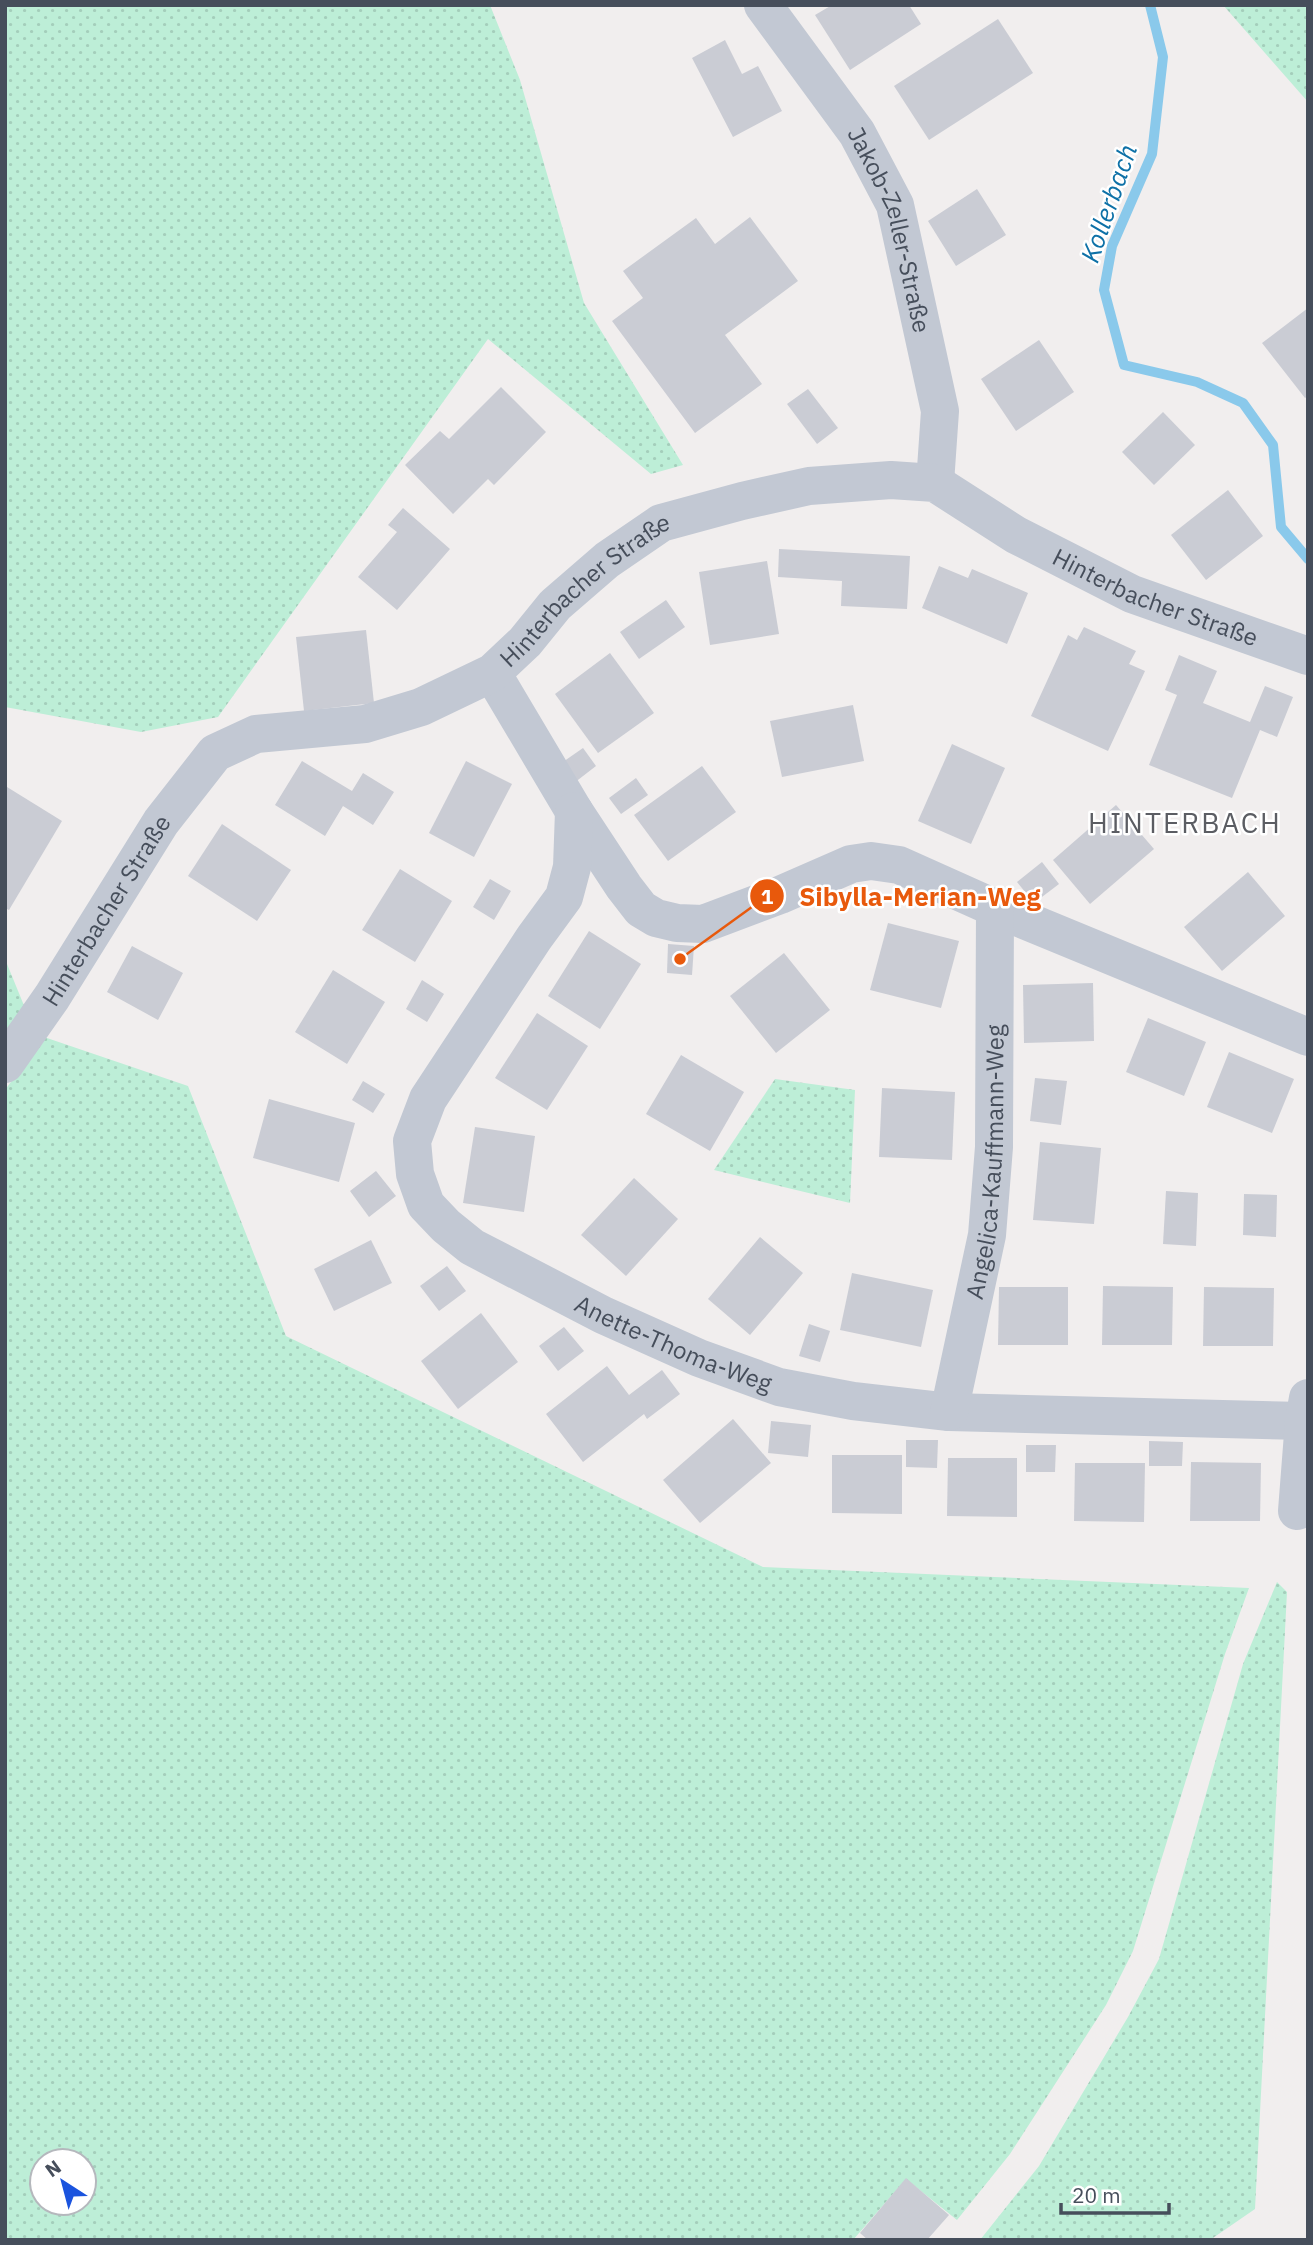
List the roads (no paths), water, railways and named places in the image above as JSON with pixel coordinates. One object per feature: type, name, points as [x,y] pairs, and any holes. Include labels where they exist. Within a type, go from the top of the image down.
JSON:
[{"type":"street","name":"Jakob-Zeller-Straße","points":[[763,5],[857,133],[895,205],[940,411],[935,483]]},
{"type":"street","name":"Hinterbacher Straße","points":[[5,1064],[52,998],[161,822],[215,753],[256,734],[365,724],[421,707],[492,673],[525,642],[555,605],[607,560],[661,523],[809,486],[891,480],[935,483],[1016,535],[1132,594],[1308,656]]},
{"type":"street","points":[[492,673],[574,811],[624,887],[641,909],[656,918],[677,923],[703,924],[851,864],[871,861],[899,865],[995,908],[1308,1037]]},
{"type":"street","name":"Anette-Thoma-Weg","points":[[574,811],[572,867],[564,897],[428,1099],[412,1141],[415,1174],[426,1205],[446,1226],[472,1247],[603,1315],[699,1358],[779,1387],[853,1401],[949,1412],[1306,1409]]},
{"type":"street","points":[[564,897],[589,887],[624,887]]},
{"type":"street","name":"Angelica-Kauffmann-Weg","points":[[949,1412],[987,1236],[994,1147],[995,908]]},
{"type":"street","points":[[1297,1511],[1306,1409]]},
{"type":"waterway","name":"Kollerbach","points":[[1150,5],[1163,57],[1152,154],[1112,246],[1104,290],[1124,365],[1197,382],[1243,403],[1273,445],[1281,527],[1308,559]]},
{"type":"place","name":"Sibylla-Merian-Weg","points":[[680,959]]},
{"type":"district","name":"HINTERBACH","points":[[1185,822]]}]
